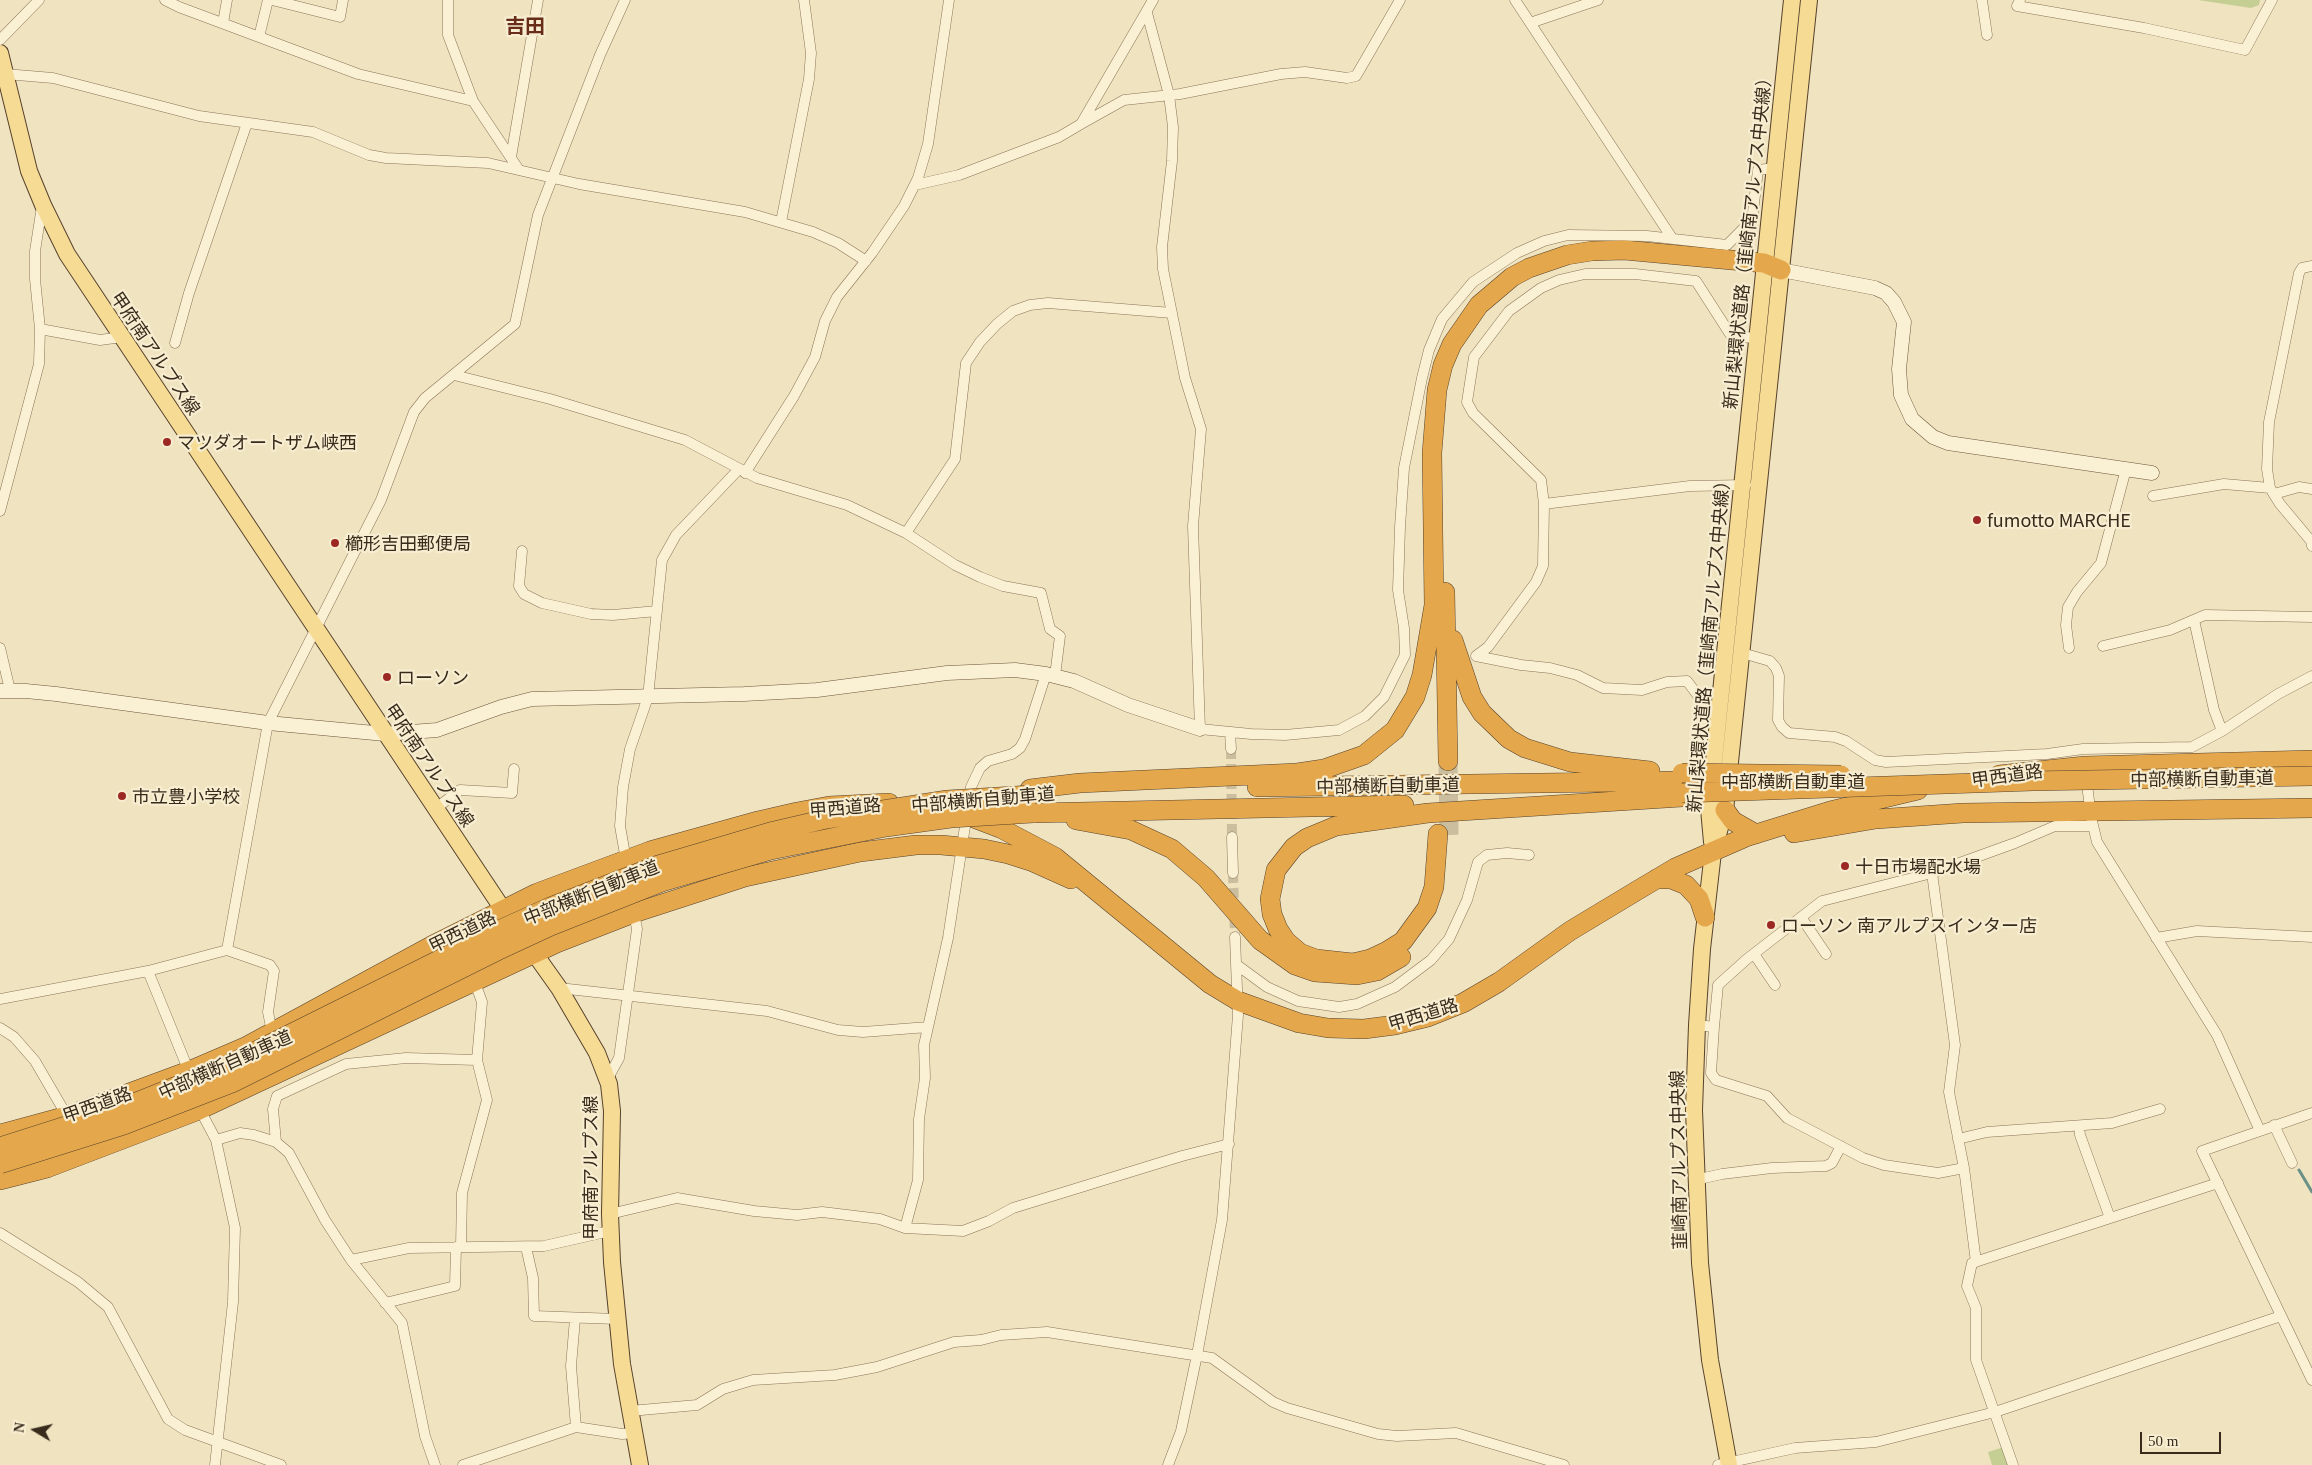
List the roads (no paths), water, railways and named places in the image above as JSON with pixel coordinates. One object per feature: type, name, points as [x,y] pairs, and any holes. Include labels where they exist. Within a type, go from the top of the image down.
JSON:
[{"type":"highway","points":[[1442,761],[1440,605],[1443,447],[1447,392],[1453,368],[1461,348],[1489,309],[1528,280],[1548,270],[1596,260],[1770,269]]},
{"type":"highway","points":[[1440,605],[1472,697],[1482,713],[1509,739],[1525,748],[1570,762],[1682,786]]},
{"type":"highway","points":[[1032,804],[1090,782],[1297,773],[1324,769],[1364,755],[1395,730],[1415,697],[1440,605]]},
{"type":"highway","name":"甲西道路","points":[[0,1134],[67,1116],[245,1047],[431,946],[537,893],[626,860],[758,820],[830,806],[897,803],[939,808],[1002,828],[1055,857],[1210,984],[1238,1001],[1299,1023],[1328,1028],[1364,1029],[1395,1025],[1428,1017],[1463,1003],[1499,982],[1570,931],[1656,879],[1756,834],[1830,811],[1924,788],[2012,774],[2084,757],[2312,760]]},
{"type":"highway","name":"中部横断自動車道","points":[[1682,786],[1771,790],[2033,781],[2312,776]]},
{"type":"highway","name":"中部横断自動車道","points":[[0,1147],[119,1109],[224,1067],[497,931],[550,907],[658,865],[770,832],[826,819],[947,800],[1032,804],[1370,806],[1682,786],[1927,781],[2033,781]]},
{"type":"highway","points":[[1032,804],[1152,838],[1190,863],[1260,940],[1278,954],[1295,965],[1315,972],[1336,976],[1357,976],[1377,971],[1395,961],[1413,948],[1428,931],[1439,911],[1446,889],[1444,834],[1434,886],[1427,908],[1403,941],[1370,959],[1353,963],[1316,959],[1300,953],[1286,942],[1272,914],[1270,899],[1276,870],[1294,847],[1307,838],[1336,826],[1428,813],[1682,786]]},
{"type":"highway","name":"中部横断自動車道","points":[[0,1164],[124,1125],[232,1083],[497,951],[608,903],[718,865],[798,844],[1032,804]]},
{"type":"highway","name":"甲西道路","points":[[1713,852],[1808,830],[1876,819],[1963,813],[2091,819],[2312,808]]},
{"type":"highway","points":[[1725,810],[1732,821],[1756,834]]},
{"type":"highway","name":"甲西道路","points":[[0,1180],[47,1168],[199,1110],[404,1015],[474,980],[634,913],[745,878],[804,863],[889,848],[962,846],[992,851],[1033,862],[1086,888],[1124,914]]},
{"type":"highway","points":[[1656,879],[1671,879],[1686,885],[1699,899],[1705,917]]},
{"type":"main road","name":"新山梨環状道路（韮崎南アルプス中央線）","points":[[1713,852],[1725,810],[1760,484],[1775,168],[1790,0]]},
{"type":"main road","name":"新山梨環状道路（韮崎南アルプス中央線）","points":[[1713,852],[1710,810],[1757,339],[1796,120],[1809,0]]},
{"type":"main road","name":"甲府南アルプス線","points":[[0,53],[22,147],[42,205],[67,254],[503,911],[535,953],[597,1053],[608,1078],[612,1111],[610,1231],[617,1319],[640,1465]]},
{"type":"main road","name":"韮崎南アルプス中央線","points":[[1713,852],[1705,917],[1697,1025],[1694,1110],[1695,1180],[1700,1263],[1710,1360],[1725,1464]]},
{"type":"street","points":[[0,40],[39,0]]},
{"type":"street","points":[[165,0],[223,24],[358,74],[473,100]]},
{"type":"street","points":[[223,24],[227,0]]},
{"type":"street","points":[[259,36],[268,0]]},
{"type":"street","points":[[272,0],[304,4],[340,17],[343,0]]},
{"type":"street","points":[[448,0],[448,35],[473,100],[520,170]]},
{"type":"street","points":[[510,157],[538,0]]},
{"type":"street","points":[[227,950],[268,723],[381,500],[414,412],[425,398],[515,324],[538,215],[600,55],[625,0]]},
{"type":"street","points":[[781,222],[809,79],[811,53],[804,0]]},
{"type":"street","points":[[626,860],[620,826],[623,787],[630,749],[648,697],[662,560],[676,535],[742,471],[794,396],[815,357],[825,321],[836,298],[866,261],[904,206],[915,185],[928,144],[949,0]]},
{"type":"street","points":[[1081,124],[1153,0]]},
{"type":"street","points":[[915,185],[959,175],[1059,138],[1124,100],[1169,95],[1281,74],[1305,72],[1348,78],[1356,76],[1400,0]]},
{"type":"street","points":[[1515,0],[1672,238]]},
{"type":"street","points":[[1530,23],[1598,0]]},
{"type":"street","points":[[1796,120],[1814,0]]},
{"type":"street","points":[[1982,0],[1987,35]]},
{"type":"street","points":[[2020,0],[2018,6],[2144,28],[2244,50],[2272,0]]},
{"type":"street","points":[[1147,13],[1169,95],[1173,127],[1172,161],[1162,247],[1172,313],[1185,378],[1201,429],[1193,526],[1200,729]]},
{"type":"street","points":[[5,74],[53,78],[198,116],[313,132],[369,155],[386,158],[488,162],[579,184],[714,205],[781,222],[838,243],[866,261]]},
{"type":"street","points":[[174,343],[189,293],[247,123]]},
{"type":"street","points":[[0,648],[5,691],[56,694],[268,723],[386,734],[437,730],[501,707],[532,699],[648,697],[817,690],[982,670],[1051,675],[1099,690],[1128,705],[1200,729],[1285,734],[1339,730],[1365,716],[1384,697],[1405,655],[1404,628],[1398,590],[1404,468],[1429,350],[1442,319],[1473,282],[1492,267],[1544,241],[1568,235],[1672,238],[1727,245],[1752,220],[1758,170],[1775,168]]},
{"type":"street","points":[[0,511],[39,364],[40,329],[35,280],[35,251],[42,205]]},
{"type":"street","points":[[2312,266],[2302,268],[2300,273],[2277,375],[2269,430],[2267,469],[2272,491],[2311,541],[2312,546]]},
{"type":"street","points":[[1770,269],[1874,288],[1886,294],[1894,302],[1904,322],[1900,369],[1901,395],[1912,419],[1922,430],[1933,437],[1948,442],[2152,473]]},
{"type":"street","points":[[1720,707],[1705,705],[1687,681],[1667,682],[1642,690],[1603,688],[1577,675],[1550,668],[1474,657],[1488,647],[1536,582],[1543,566],[1544,504],[1541,480],[1473,413],[1467,402],[1474,357],[1509,311],[1525,298],[1560,280],[1585,274],[1635,274],[1696,281],[1730,334],[1757,339]]},
{"type":"street","points":[[906,533],[955,459],[966,364],[980,342],[997,324],[1013,311],[1030,305],[1048,303],[1172,313]]},
{"type":"street","points":[[40,329],[100,340],[122,337]]},
{"type":"street","points":[[454,374],[661,431],[685,440],[742,471],[846,505],[906,533],[955,565],[980,577],[1003,586],[1042,593],[1050,628],[1060,636],[1051,675],[1020,748],[1012,754],[988,761],[980,768],[971,787],[948,938],[924,1045],[925,1078],[919,1119],[918,1180],[905,1228]]},
{"type":"street","points":[[2069,648],[2066,625],[2068,607],[2077,592],[2101,563],[2126,469]]},
{"type":"street","points":[[1544,504],[1690,486],[1760,484]]},
{"type":"street","points":[[2153,496],[2224,484],[2272,491],[2299,487],[2312,488]]},
{"type":"street","points":[[522,551],[519,586],[524,594],[542,603],[590,614],[613,615],[657,611]]},
{"type":"street","points":[[2103,646],[2170,630],[2205,614],[2312,617]]},
{"type":"street","points":[[2194,620],[2214,710],[2222,731]]},
{"type":"street","points":[[1742,653],[1770,661],[1776,668],[1779,676],[1776,711],[1782,727],[1790,733],[1800,735],[1835,737],[1846,741],[1875,760],[1972,759],[2047,754],[2084,757],[2192,746],[2222,731],[2278,694],[2312,676]]},
{"type":"street","points":[[1405,655],[1417,658]]},
{"type":"street","points":[[1230,732],[1231,749]]},
{"type":"street","points":[[2084,757],[2091,819],[2105,859],[2217,1035],[2260,1131]]},
{"type":"street","points":[[436,809],[460,790],[512,793],[514,769]]},
{"type":"street","points":[[1964,1168],[1938,1174],[1917,1172],[1877,1162],[1787,1118],[1767,1096],[1716,1080],[1712,1073],[1718,985],[1822,901],[1932,873],[2015,843],[2055,826],[2091,819]]},
{"type":"street","points":[[1232,837],[1233,873]]},
{"type":"street","points":[[1237,965],[1267,987],[1298,1001],[1339,1007],[1357,1004],[1395,987],[1414,974],[1437,953],[1449,939],[1467,900],[1478,862],[1486,855],[1507,853],[1529,855]]},
{"type":"street","points":[[1932,873],[1955,1045],[1949,1092],[1964,1168],[1976,1262]]},
{"type":"street","points":[[608,1078],[619,1058],[637,929],[634,913]]},
{"type":"street","points":[[1801,918],[1826,954]]},
{"type":"street","points":[[2156,938],[2197,931],[2312,937]]},
{"type":"street","points":[[1168,1465],[1181,1431],[1198,1355],[1222,1220],[1238,1001],[1235,937]]},
{"type":"street","points":[[0,999],[148,971],[227,950],[270,965],[274,971],[268,1012],[272,1032]]},
{"type":"street","points":[[1754,954],[1775,985]]},
{"type":"street","points":[[148,971],[189,1070],[199,1110],[216,1140],[235,1228],[233,1302],[215,1465]]},
{"type":"street","points":[[385,1302],[455,1286],[462,1193],[487,1100],[477,1060],[482,1002],[474,980]]},
{"type":"street","points":[[558,988],[767,1011],[838,1030],[863,1032],[928,1027]]},
{"type":"street","points":[[1697,1025],[1714,1027]]},
{"type":"street","points":[[0,1028],[14,1037],[35,1061],[67,1116]]},
{"type":"street","points":[[276,1142],[273,1109],[276,1096],[346,1064],[406,1058],[477,1060]]},
{"type":"street","points":[[1958,1139],[1987,1132],[2112,1123],[2160,1109]]},
{"type":"street","points":[[2311,1376],[2202,1151],[2312,1113]]},
{"type":"street","points":[[2274,1125],[2292,1163]]},
{"type":"street","points":[[2079,1126],[2080,1135],[2110,1218]]},
{"type":"street","points":[[216,1140],[240,1133],[254,1134],[276,1142],[289,1153],[324,1220],[351,1260],[402,1324],[425,1436],[435,1465]]},
{"type":"street","points":[[610,1214],[677,1198],[762,1212],[797,1215],[822,1212],[880,1219],[905,1228],[963,1232],[989,1222],[1013,1208],[1172,1158],[1229,1144]]},
{"type":"street","points":[[1695,1180],[1722,1174],[1772,1168],[1826,1166],[1832,1163],[1841,1146]]},
{"type":"street","points":[[2013,1465],[1976,1360],[1976,1308],[1967,1286],[1972,1263],[2218,1183]]},
{"type":"street","points":[[351,1260],[409,1248],[544,1246],[610,1231]]},
{"type":"street","points":[[0,1233],[78,1282],[108,1307],[168,1419],[185,1430],[218,1440],[281,1465]]},
{"type":"street","points":[[526,1247],[533,1278],[534,1316],[575,1319],[617,1319]]},
{"type":"street","points":[[1725,1464],[1795,1448],[1876,1442],[1995,1412],[2281,1316]]},
{"type":"street","points":[[575,1319],[571,1366],[576,1427]]},
{"type":"street","points":[[630,1411],[697,1404],[723,1389],[753,1380],[835,1375],[877,1367],[954,1342],[981,1340],[1000,1335],[1046,1332],[1212,1358],[1272,1402],[1287,1408],[1387,1435],[1456,1433],[1564,1465]]},
{"type":"street","points":[[463,1465],[576,1427],[622,1434],[635,1433]]},
{"type":"waterway","points":[[2299,1170],[2312,1192]]},
{"type":"tunnel","points":[[1231,749],[1232,837]]},
{"type":"tunnel","points":[[1448,761],[1449,835]]},
{"type":"tunnel","points":[[1233,873],[1235,937]]},
{"type":"place","name":"マツダオートザム峡西","points":[[167,442]]},
{"type":"place","name":"fumotto MARCHE","points":[[1977,520]]},
{"type":"place","name":"櫛形吉田郵便局","points":[[335,543]]},
{"type":"place","name":"ローソン","points":[[387,677]]},
{"type":"place","name":"市立豊小学校","points":[[122,796]]},
{"type":"place","name":"十日市場配水場","points":[[1845,866]]},
{"type":"place","name":"ローソン 南アルプスインター店","points":[[1771,925]]},
{"type":"district","name":"吉田","points":[[525,25]]}]
